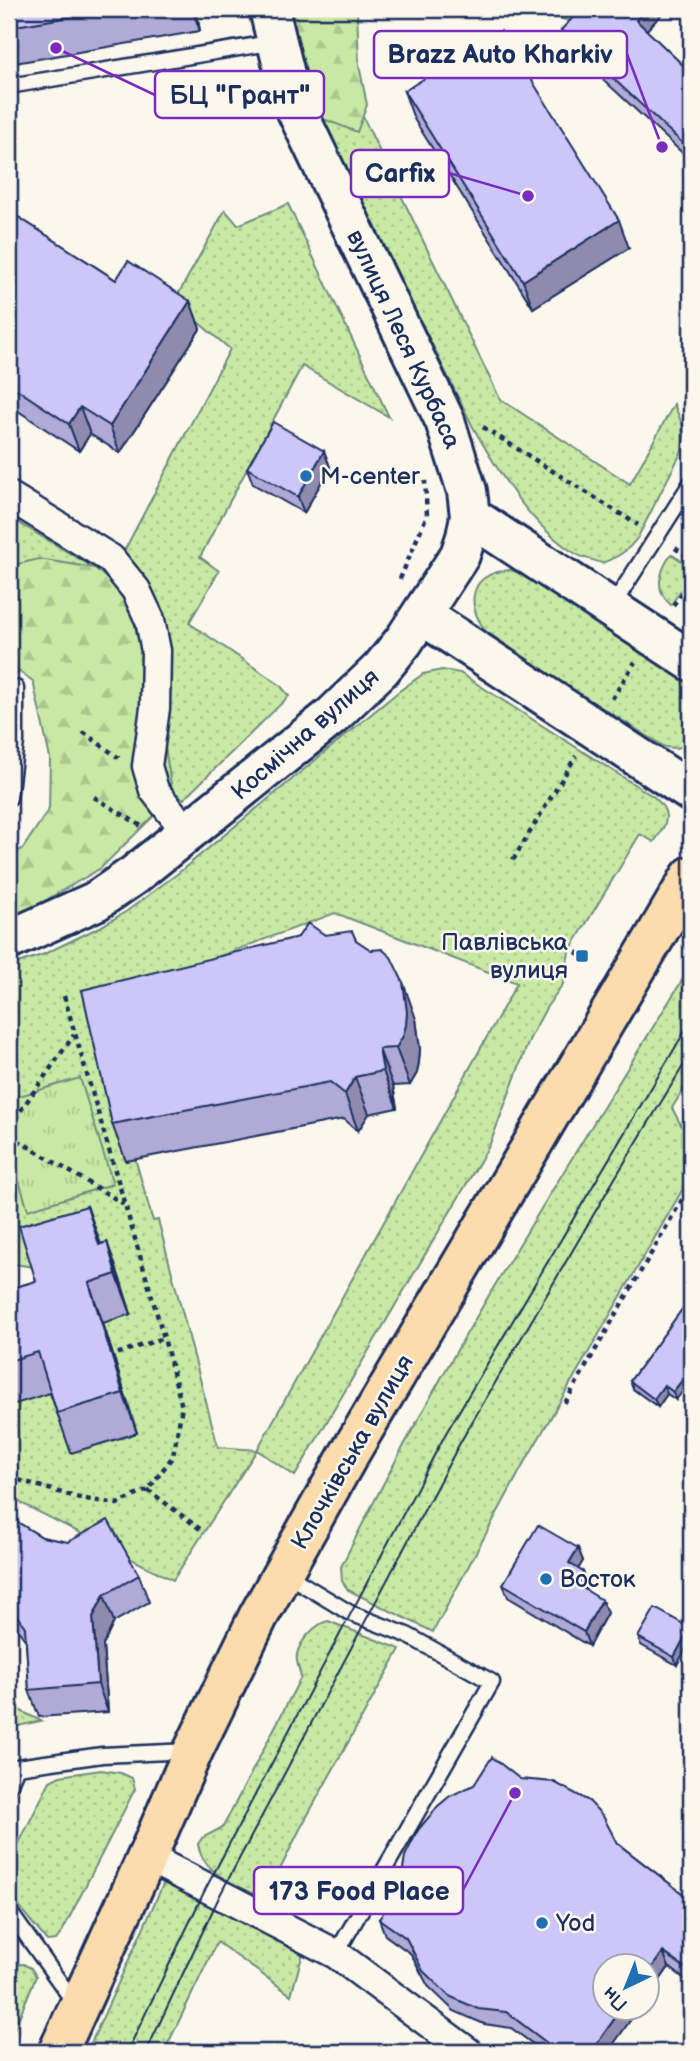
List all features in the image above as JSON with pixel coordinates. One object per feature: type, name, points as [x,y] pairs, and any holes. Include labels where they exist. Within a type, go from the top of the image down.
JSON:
[{"type":"main road","name":"Клочківська вулиця","points":[[58,2052],[193,1751],[258,1617],[348,1456],[691,876]]},
{"type":"street","name":"вулиця Леся Курбаса","points":[[273,25],[291,99],[445,421],[467,491],[470,516],[467,537],[460,555],[422,615]]},
{"type":"street","points":[[9,496],[111,559],[136,590],[150,620],[156,650],[155,708],[147,766],[170,833]]},
{"type":"street","points":[[470,516],[691,661]]},
{"type":"street","points":[[422,615],[691,792]]},
{"type":"street","name":"Космічна вулиця","points":[[9,940],[96,901],[170,833],[331,717],[381,669],[422,615]]},
{"type":"street","points":[[147,1857],[336,1954],[468,2052]]},
{"type":"lane","points":[[9,86],[273,25]]},
{"type":"lane","points":[[611,608],[691,483]]},
{"type":"lane","points":[[9,798],[16,742],[16,688]]},
{"type":"lane","points":[[284,1573],[350,1613],[407,1635],[492,1682],[336,1954]]},
{"type":"lane","points":[[9,1786],[18,1767],[102,1755],[193,1751]]},
{"type":"lane","points":[[9,1911],[14,1929],[77,2006]]},
{"type":"path","points":[[478,422],[488,431],[656,536]]},
{"type":"path","points":[[398,583],[427,515],[425,470]]},
{"type":"path","points":[[673,605],[691,582]]},
{"type":"path","points":[[606,709],[637,659]]},
{"type":"path","points":[[513,860],[580,749]]},
{"type":"path","points":[[94,797],[170,833]]},
{"type":"path","points":[[576,952],[582,956]]},
{"type":"path","points":[[9,1477],[79,1498],[117,1504],[148,1490],[173,1456],[183,1408],[64,996]]},
{"type":"path","points":[[9,1128],[75,1035]]},
{"type":"path","points":[[9,1135],[124,1204]]},
{"type":"path","points":[[565,1403],[691,1184]]},
{"type":"path","points":[[113,1355],[164,1338]]},
{"type":"path","points":[[148,1490],[204,1532]]},
{"type":"green space","points":[[284,9],[357,9],[359,65],[367,105],[357,132],[318,117],[294,55]]},
{"type":"green space","points":[[542,9],[602,9],[585,26],[553,16]]},
{"type":"green space","points":[[317,114],[362,115],[500,399],[630,484],[674,404],[685,431],[682,451],[638,537],[622,553],[602,563],[576,554],[543,528],[505,480],[473,427]]},
{"type":"green space","points":[[288,204],[389,417],[302,366],[200,557],[219,571],[189,623],[280,685],[289,696],[184,799],[163,784],[121,557],[230,349],[174,302],[225,210],[238,225]]},
{"type":"green space","points":[[9,517],[94,568],[52,653],[15,675],[9,675]]},
{"type":"green space","points":[[671,554],[691,567],[691,575],[671,605],[662,593],[660,580]]},
{"type":"green space","points":[[39,559],[95,568],[116,587],[137,619],[161,722],[173,797],[101,868],[9,919],[9,857],[23,848],[49,809],[50,758],[33,681],[9,664],[9,566]]},
{"type":"green space","points":[[510,570],[520,573],[691,679],[691,744],[677,748],[665,747],[495,641],[478,619],[474,597],[483,579],[494,573]]},
{"type":"green space","points":[[442,670],[460,673],[654,797],[664,808],[665,825],[654,842],[640,834],[569,952],[563,984],[530,1038],[490,1144],[295,1476],[257,1450],[173,1580],[9,1497],[9,1312],[64,1332],[34,1267],[14,1264],[9,1250],[9,966],[42,955],[127,911],[177,874],[423,674]],"holes":[[[335,913],[517,983],[257,1450],[218,1447],[158,1220],[153,1221],[91,1004]]]},
{"type":"green space","points":[[691,966],[691,1077],[672,1108],[691,1144],[691,1175],[521,1469],[433,1632],[348,1590],[342,1581],[341,1567],[464,1337]]},
{"type":"green space","points":[[80,1078],[113,1184],[28,1210],[9,1148],[9,1099]]},
{"type":"green space","points":[[328,1621],[400,1649],[300,1829],[265,1900],[214,1872],[201,1855],[198,1844],[202,1838],[223,1827],[301,1677],[297,1657],[301,1644],[313,1629]]},
{"type":"green space","points":[[9,1705],[41,1721],[9,1728]]},
{"type":"green space","points":[[101,1770],[132,1778],[135,1789],[62,1932],[56,1940],[47,1941],[20,1908],[9,1885],[9,1863],[50,1781],[60,1776]]},
{"type":"green space","points":[[170,1869],[307,1939],[291,1995],[217,1942],[164,2052],[87,2052]]},
{"type":"green space","points":[[23,1964],[31,1968],[36,1976],[9,2042],[9,1965]]},
{"type":"building","points":[[9,9],[118,9],[9,27]]},
{"type":"building","points":[[581,9],[646,9],[636,20],[689,71],[691,68],[691,151],[561,30]]},
{"type":"building","points":[[501,31],[619,220],[523,281],[404,91]]},
{"type":"building","points":[[9,211],[116,280],[128,261],[190,301],[110,426],[80,407],[69,424],[9,384]]},
{"type":"building","points":[[273,422],[324,451],[298,497],[247,468]]},
{"type":"building","points":[[308,923],[325,935],[352,931],[356,940],[371,950],[382,949],[391,957],[403,982],[407,1012],[403,1036],[396,1048],[379,1049],[383,1071],[355,1077],[345,1094],[330,1082],[112,1124],[82,990],[298,937]]},
{"type":"building","points":[[87,1206],[99,1245],[107,1242],[116,1274],[89,1283],[123,1393],[57,1413],[38,1352],[9,1361],[9,1289],[36,1281],[19,1226]]},
{"type":"building","points":[[691,1297],[691,1368],[673,1392],[664,1385],[654,1399],[630,1381]]},
{"type":"building","points":[[9,1517],[42,1537],[68,1542],[108,1520],[139,1575],[104,1595],[93,1617],[98,1684],[29,1690],[25,1627],[9,1604]]},
{"type":"building","points":[[538,1525],[578,1548],[569,1563],[583,1572],[576,1584],[602,1600],[584,1632],[503,1584]]},
{"type":"building","points":[[655,1608],[690,1628],[674,1657],[638,1637]]},
{"type":"building","name":"Yod","points":[[492,1757],[520,1779],[554,1782],[589,1801],[603,1816],[617,1843],[691,1900],[691,1972],[663,1952],[592,1952],[592,2022],[612,2022],[591,2052],[559,2052],[506,2012],[478,2009],[449,1996],[423,1971],[406,1938],[379,1919],[400,1888],[405,1856],[418,1830],[450,1796],[474,1785]]},
{"type":"tram line","points":[[127,2052],[206,1888],[446,1433],[691,1021]]},
{"type":"tram line","points":[[146,2052],[220,1895],[461,1441],[691,1053]]},
{"type":"place","name":"БЦ \"Грант\"","points":[[56,48]]},
{"type":"place","name":"Brazz Auto Kharkiv","points":[[662,147]]},
{"type":"place","name":"Carfix","points":[[528,196]]},
{"type":"place","name":"M-center","points":[[306,476]]},
{"type":"place","name":"Павлівська вулиця","points":[[582,956]]},
{"type":"place","name":"Восток","points":[[546,1579]]},
{"type":"place","name":"173 Food Place","points":[[515,1793]]},
{"type":"place","name":"Yod","points":[[542,1923]]}]
